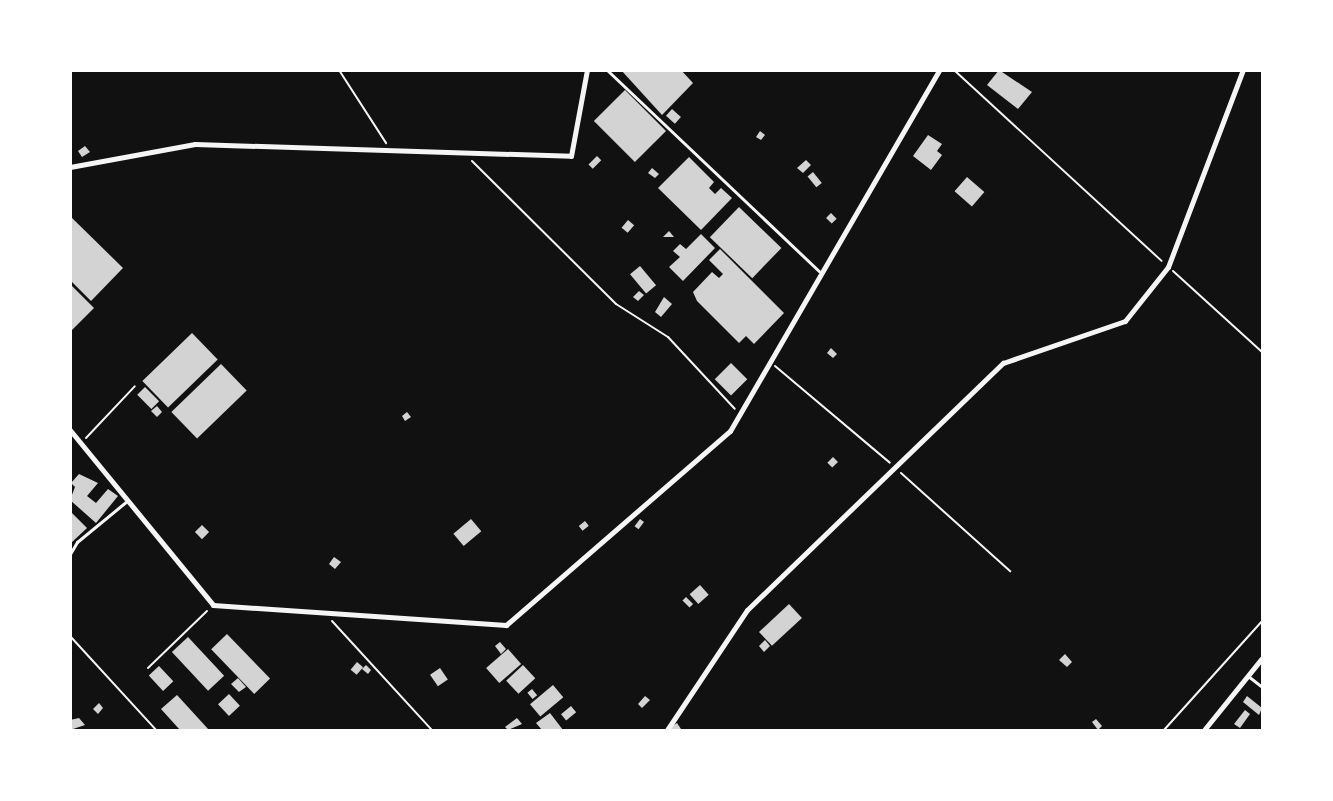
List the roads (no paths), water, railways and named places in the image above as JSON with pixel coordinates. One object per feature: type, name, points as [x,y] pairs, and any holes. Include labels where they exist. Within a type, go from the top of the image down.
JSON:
[{"type":"street","points":[[70,167],[195,144],[571,156],[587,70]]},
{"type":"street","points":[[70,430],[213,604],[322,610],[506,625],[730,431],[819,271],[939,70]]},
{"type":"street","points":[[667,730],[747,610],[1003,363],[1125,321],[1168,267],[1243,70]]},
{"type":"street","points":[[1204,730],[1263,658]]},
{"type":"lane","points":[[607,70],[819,271]]},
{"type":"lane","points":[[70,554],[77,542],[128,500]]},
{"type":"lane","points":[[1248,676],[1263,687]]}]
